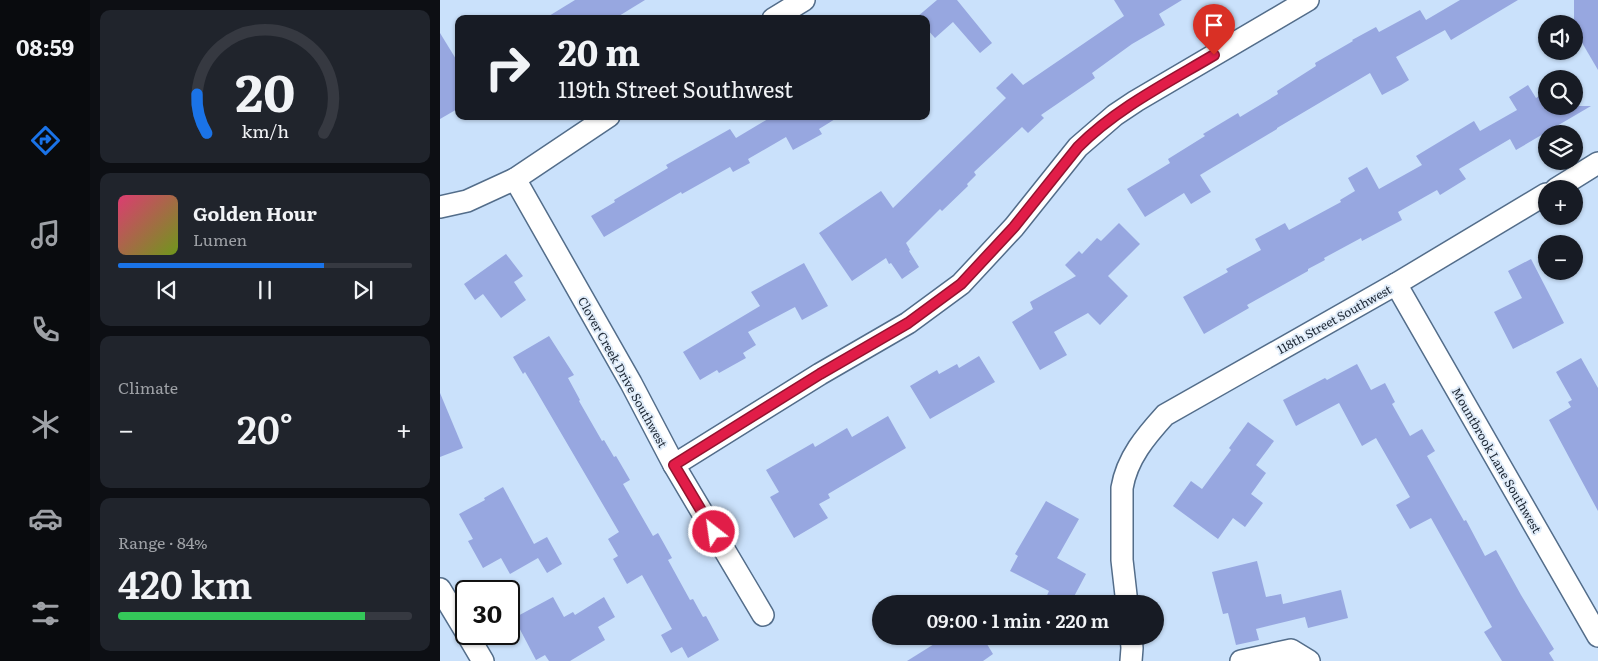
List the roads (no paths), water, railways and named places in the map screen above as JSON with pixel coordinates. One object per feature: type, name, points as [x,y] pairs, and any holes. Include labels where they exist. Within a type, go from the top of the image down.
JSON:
[{"type":"street","points":[[780,15],[804,0]]},
{"type":"street","points":[[674,465],[820,374],[908,323],[961,284],[1014,227],[1078,147],[1101,126],[1136,101],[1308,0]]},
{"type":"street","points":[[440,207],[467,201],[515,179],[603,120]]},
{"type":"street","points":[[1571,180],[1598,163]]},
{"type":"street","name":"Clover Creek Drive Southwest","points":[[515,179],[631,384],[674,465],[763,615]]},
{"type":"street","name":"118th Street Southwest","points":[[1126,595],[1122,560],[1122,488],[1124,477],[1133,456],[1151,430],[1165,415],[1396,284],[1538,199]]},
{"type":"street","name":"Mountbrook Lane Southwest","points":[[1396,284],[1598,636]]},
{"type":"street","points":[[440,589],[455,613]]},
{"type":"street","points":[[474,645],[483,661]]},
{"type":"street","points":[[1130,661],[1132,645]]},
{"type":"street","points":[[1240,661],[1291,650],[1309,661]]}]
